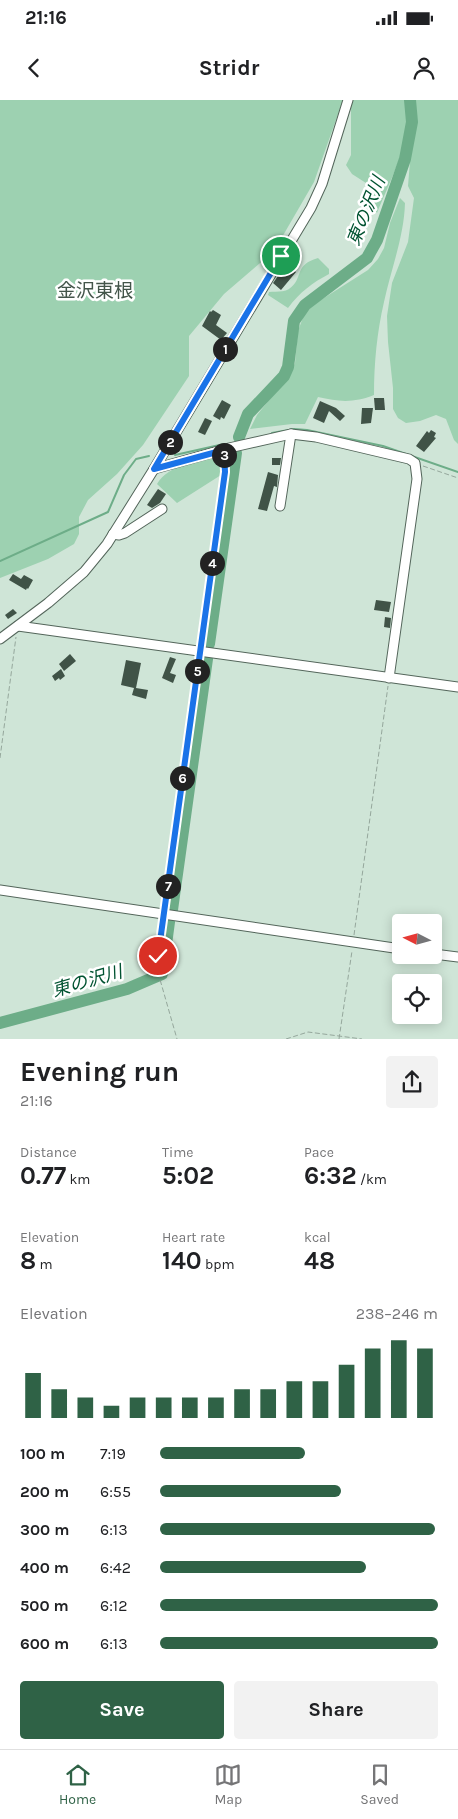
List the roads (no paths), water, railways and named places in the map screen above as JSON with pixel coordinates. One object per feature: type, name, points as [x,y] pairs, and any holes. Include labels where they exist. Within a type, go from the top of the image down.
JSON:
[{"type":"street","points":[[0,639],[48,603],[84,572],[113,534],[311,208],[322,184],[348,100]]},
{"type":"street","points":[[154,469],[291,434],[316,436],[409,459],[415,463],[417,479],[390,678]]},
{"type":"street","points":[[280,506],[291,434]]},
{"type":"street","points":[[113,534],[120,535],[125,533],[162,509]]},
{"type":"street","points":[[18,626],[458,687]]},
{"type":"street","points":[[0,890],[392,948]]},
{"type":"street","points":[[442,955],[458,957]]},
{"type":"waterway","name":"東の沢川","points":[[239,437],[248,414],[284,376],[288,367],[294,321],[305,305],[367,258],[377,240],[405,159],[412,122],[410,100]]},
{"type":"waterway","points":[[272,433],[294,429],[307,430],[383,446],[458,472]]},
{"type":"waterway","points":[[175,455],[224,444]]},
{"type":"waterway","name":"東の沢川","points":[[209,644],[236,453]]},
{"type":"waterway","points":[[0,561],[108,512],[124,475],[136,459],[149,456]]},
{"type":"waterway","name":"東の沢川","points":[[172,910],[207,659]]},
{"type":"waterway","name":"東の沢川","points":[[0,1023],[127,989],[162,974],[169,922]]},
{"type":"district","name":"金沢東根","points":[[95,290]]}]
